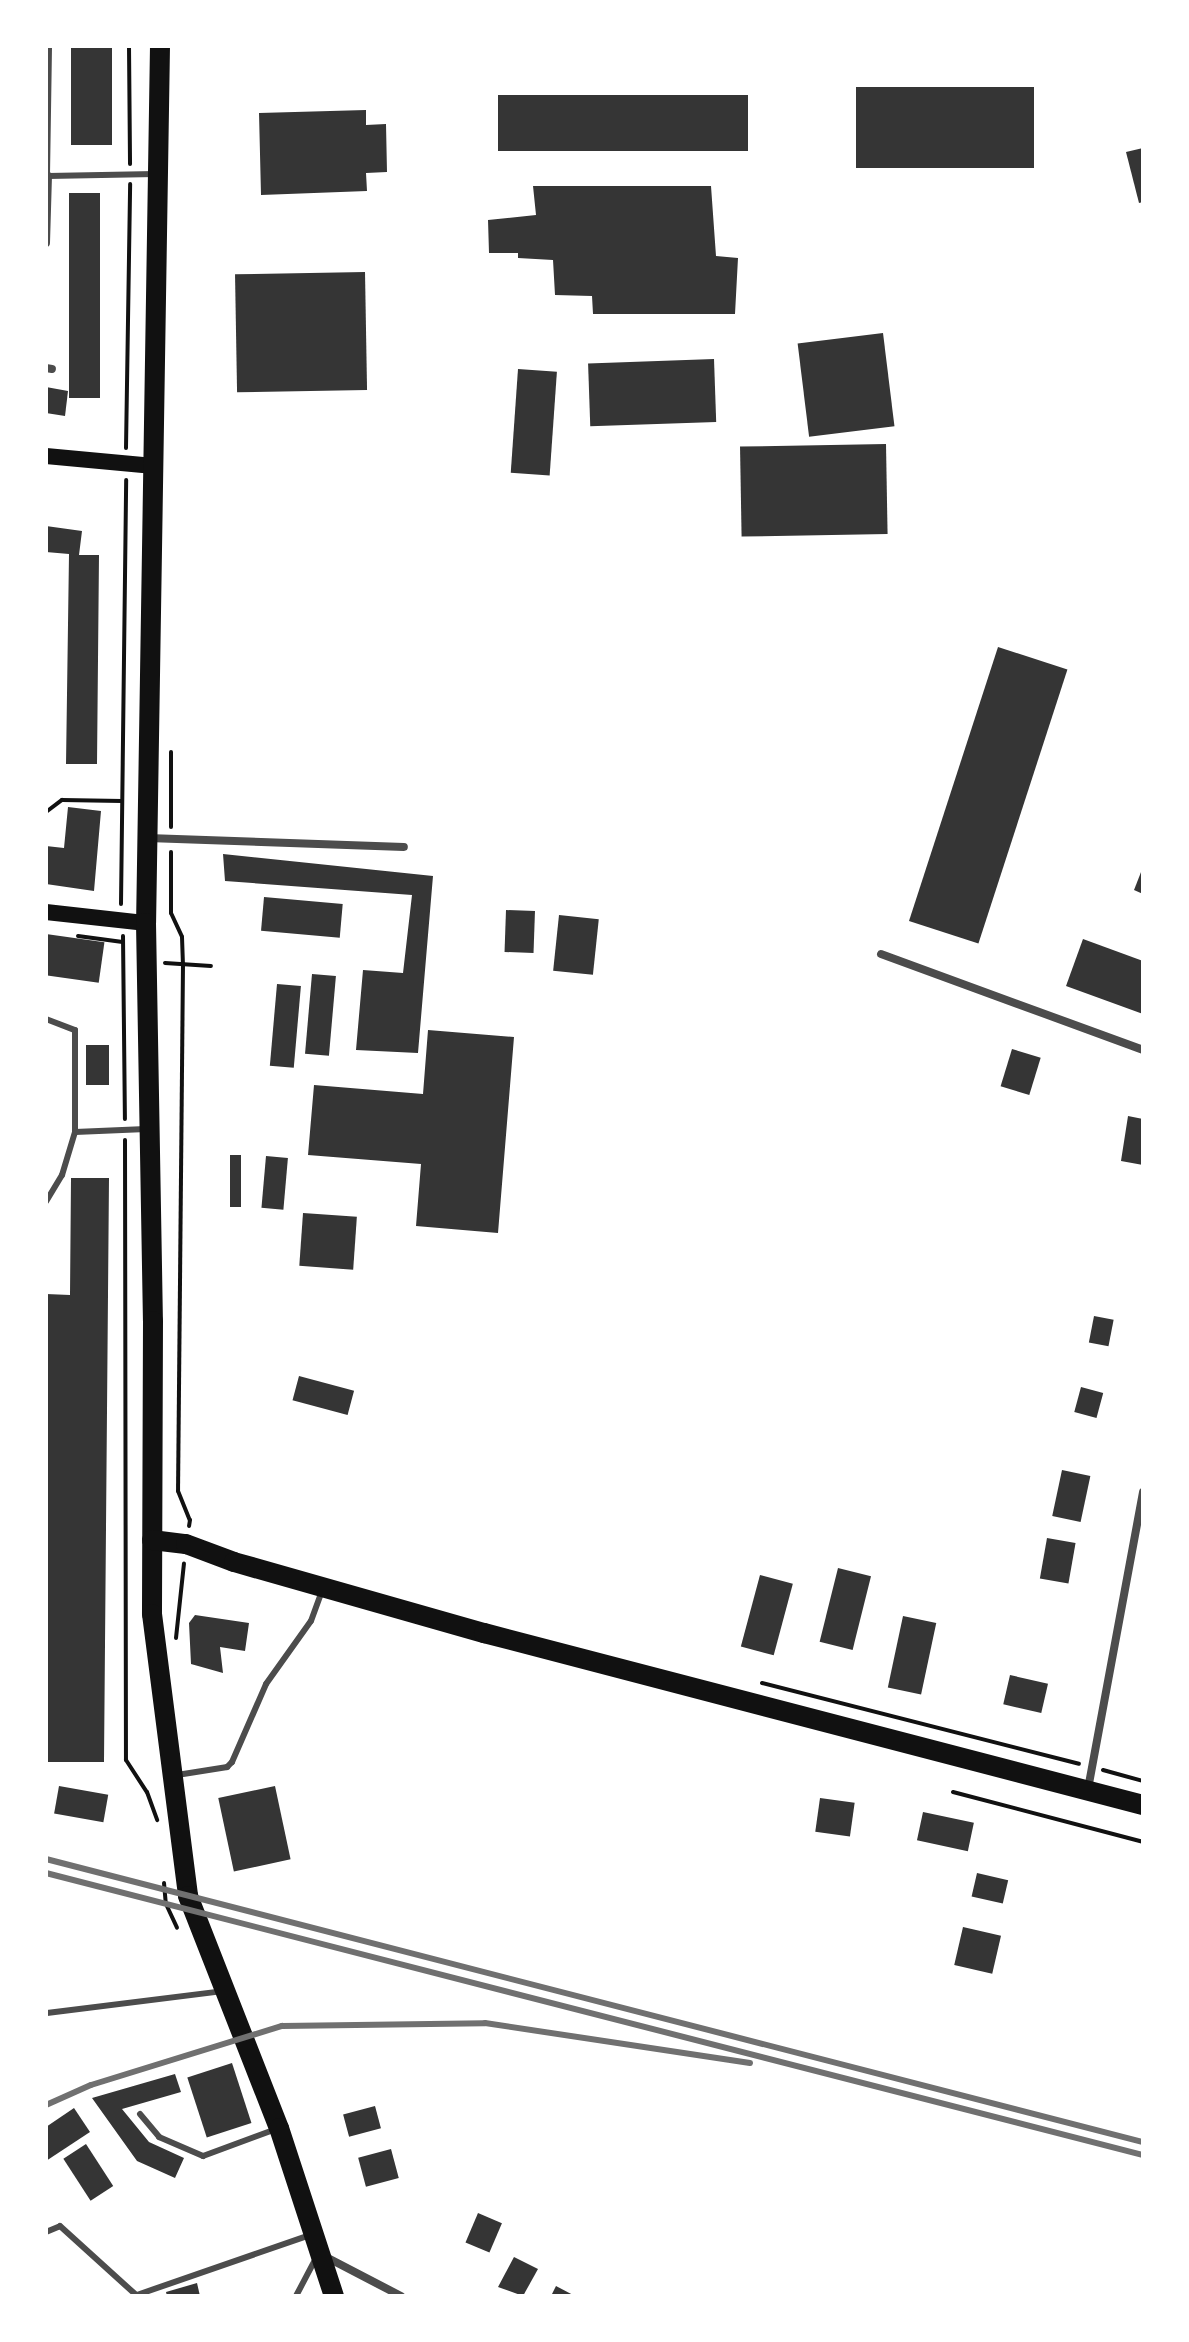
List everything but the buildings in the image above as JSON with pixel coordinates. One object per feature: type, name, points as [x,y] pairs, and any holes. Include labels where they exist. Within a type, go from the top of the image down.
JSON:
[{"type":"main road","points":[[160,46],[146,923],[152,1614],[188,1896],[279,2128],[334,2296]]},
{"type":"main road","points":[[46,456],[154,466]]},
{"type":"main road","points":[[46,912],[146,923]]},
{"type":"main road","points":[[152,1540],[186,1544],[234,1562],[484,1633],[1143,1805]]},
{"type":"street","points":[[46,243],[48,46]]},
{"type":"street","points":[[147,838],[404,847]]},
{"type":"street","points":[[881,954],[1143,1050]]},
{"type":"street","points":[[1087,1790],[1143,1492]]},
{"type":"street","points":[[316,2243],[401,2296]]},
{"type":"lane","points":[[47,176],[158,174]]},
{"type":"lane","points":[[46,1019],[75,1030],[75,1132],[62,1175],[46,1202]]},
{"type":"lane","points":[[75,1132],[150,1129]]},
{"type":"lane","points":[[174,1776],[227,1767],[232,1762],[266,1684],[311,1621],[323,1586]]},
{"type":"lane","points":[[47,2013],[226,1990]]},
{"type":"lane","points":[[140,2114],[159,2137],[203,2156],[279,2128]]},
{"type":"lane","points":[[46,2232],[60,2226],[135,2295],[316,2243]]},
{"type":"lane","points":[[296,2296],[316,2243]]},
{"type":"path","points":[[171,745],[171,913],[182,937],[183,950],[178,1491],[190,1520],[176,1644]]},
{"type":"path","points":[[46,812],[62,800],[122,801]]},
{"type":"path","points":[[77,936],[123,942]]},
{"type":"path","points":[[953,1792],[1143,1842]]},
{"type":"railway","points":[[46,1859],[1143,2142]]},
{"type":"railway","points":[[46,1873],[1143,2155]]},
{"type":"railway","points":[[46,2105],[91,2085],[282,2026],[485,2023],[750,2063]]}]
